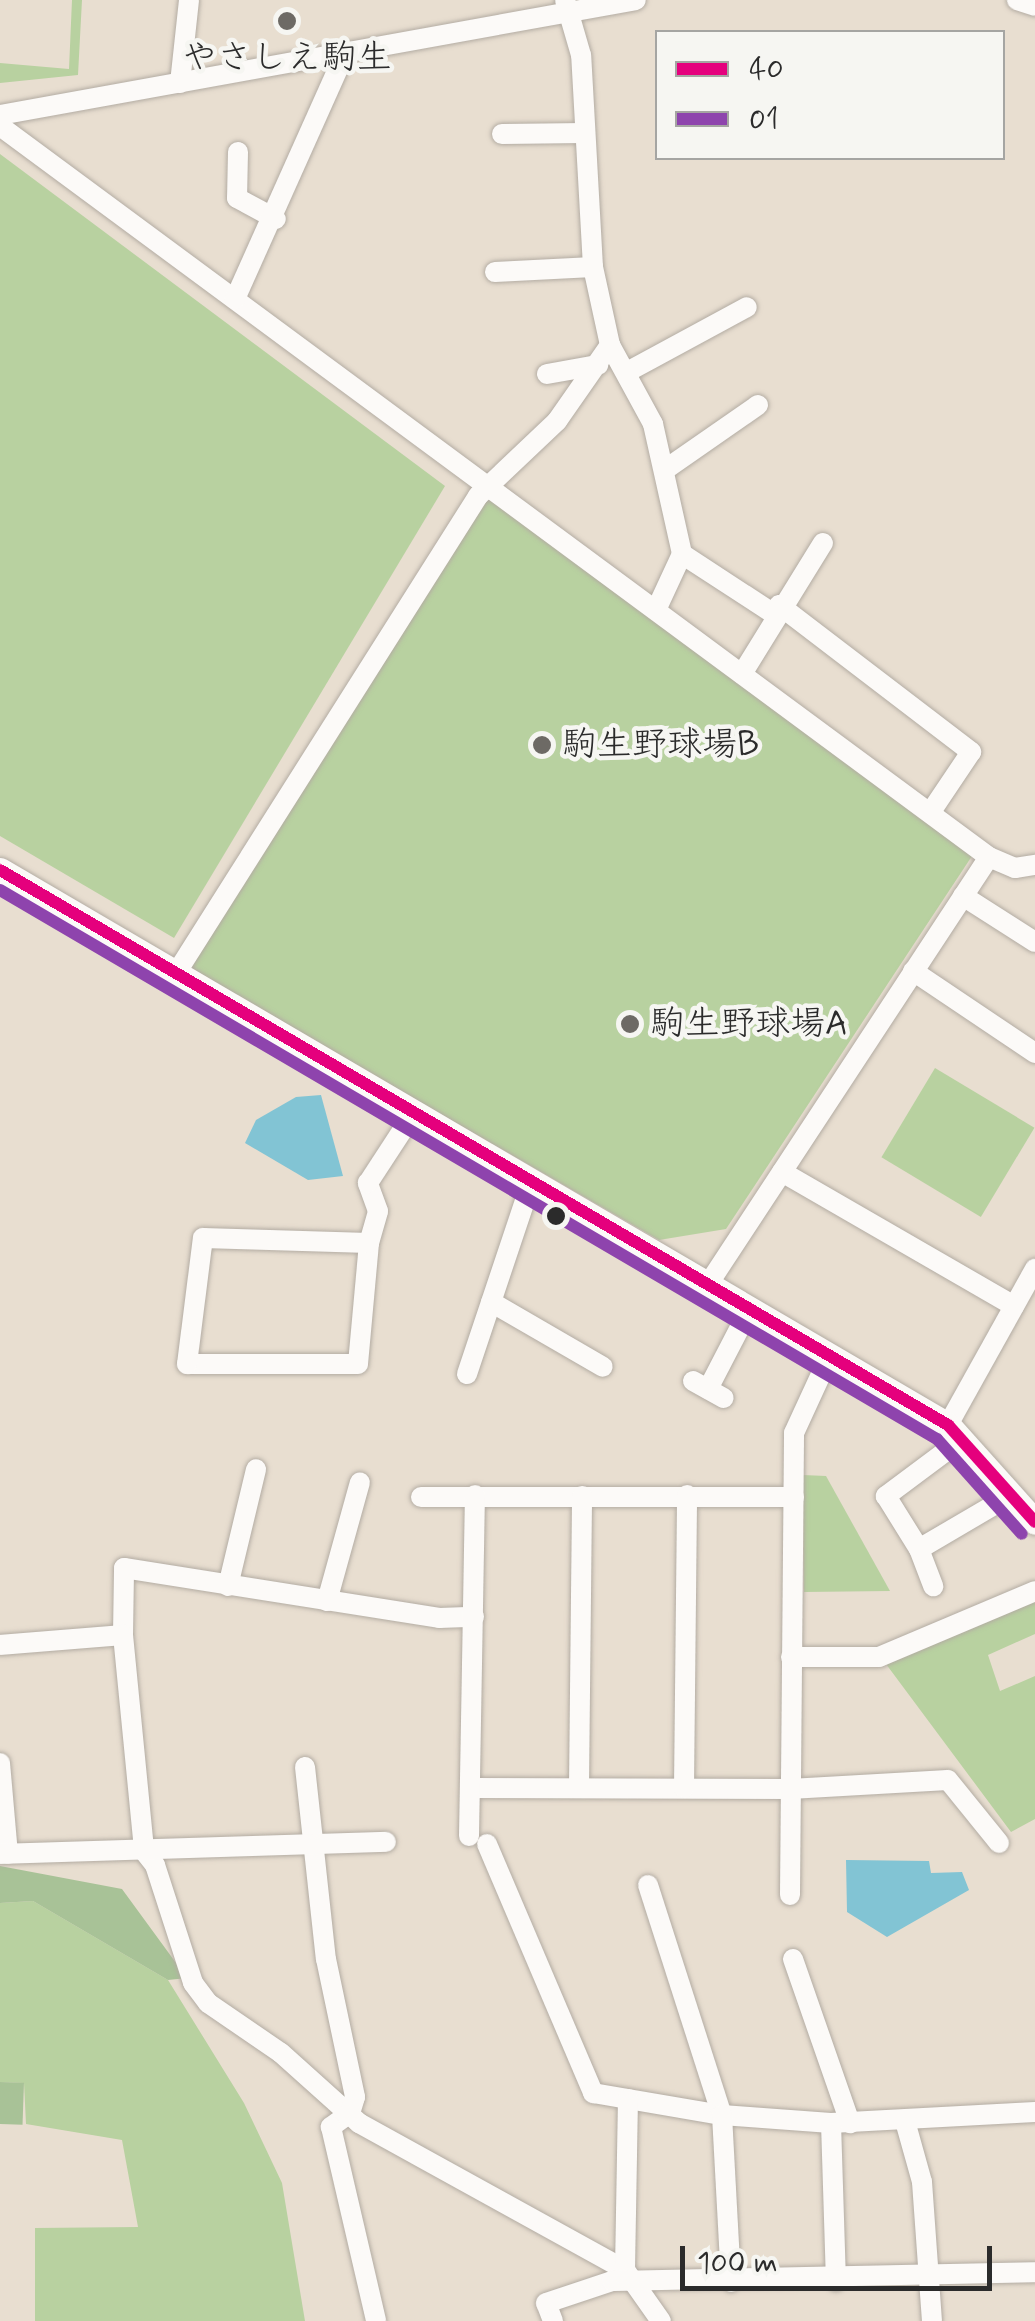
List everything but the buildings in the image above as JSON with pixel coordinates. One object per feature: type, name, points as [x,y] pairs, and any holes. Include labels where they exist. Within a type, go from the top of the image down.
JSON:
[{"type":"street","points":[[180,82],[189,0]]},
{"type":"street","points":[[0,115],[345,52],[568,6],[636,0]]},
{"type":"street","points":[[1017,0],[1035,6]]},
{"type":"street","points":[[568,6],[582,54],[593,267],[610,345],[654,424],[682,554],[656,610]]},
{"type":"street","points":[[236,300],[276,219],[345,52]]},
{"type":"street","points":[[0,126],[990,857],[1015,868],[1035,865]]},
{"type":"street","points":[[502,134],[586,133]]},
{"type":"street","points":[[238,152],[236,198],[276,219]]},
{"type":"street","points":[[495,272],[593,267]]},
{"type":"street","points":[[627,372],[747,307]]},
{"type":"street","points":[[175,975],[488,486],[557,421],[610,345]]},
{"type":"street","points":[[547,374],[598,366]]},
{"type":"street","points":[[666,470],[758,405]]},
{"type":"street","points":[[742,674],[777,610],[823,543]]},
{"type":"street","points":[[682,554],[777,610],[971,752],[930,814]]},
{"type":"street","points":[[708,1286],[990,857]]},
{"type":"street","points":[[0,870],[954,1432],[1035,1522]]},
{"type":"street","points":[[963,896],[1035,942]]},
{"type":"street","points":[[912,971],[1035,1052]]},
{"type":"street","points":[[369,1242],[203,1238],[187,1364],[358,1364],[369,1242],[378,1212],[368,1184],[414,1114]]},
{"type":"street","points":[[782,1172],[1014,1306]]},
{"type":"street","points":[[467,1374],[531,1183]]},
{"type":"street","points":[[934,1586],[919,1549],[886,1496],[954,1432],[1035,1270]]},
{"type":"street","points":[[491,1302],[603,1367]]},
{"type":"street","points":[[709,1390],[749,1310]]},
{"type":"street","points":[[790,1896],[794,1433],[829,1356]]},
{"type":"street","points":[[228,1586],[256,1469]]},
{"type":"street","points":[[328,1601],[360,1482]]},
{"type":"street","points":[[475,1495],[472,1788],[478,1840],[593,2092],[722,2115],[840,2123],[1035,2112]]},
{"type":"street","points":[[684,1788],[686,1495]]},
{"type":"street","points":[[579,1787],[582,1496]]},
{"type":"street","points":[[919,1549],[1012,1496]]},
{"type":"street","points":[[421,1497],[794,1498]]},
{"type":"street","points":[[474,1617],[438,1618],[124,1568],[124,1635],[144,1851],[193,1984],[208,2003],[282,2052],[350,2113],[631,2274],[661,2321]]},
{"type":"street","points":[[791,1658],[879,1657],[1035,1591]]},
{"type":"street","points":[[0,1645],[124,1635]]},
{"type":"street","points":[[0,1762],[4,1854],[386,1842]]},
{"type":"street","points":[[305,1766],[326,1958],[355,2097],[350,2113],[331,2127],[376,2321]]},
{"type":"street","points":[[472,1788],[790,1789],[948,1780],[999,1842]]},
{"type":"street","points":[[648,1885],[722,2115],[730,2282]]},
{"type":"street","points":[[793,1959],[840,2123],[836,2280]]},
{"type":"street","points":[[628,2099],[631,2274]]},
{"type":"street","points":[[905,2121],[922,2182],[932,2321]]},
{"type":"street","points":[[553,2321],[546,2303],[631,2274],[730,2282],[1035,2272]]},
{"type":"green space","points":[[72,0],[82,0],[78,75],[0,83],[0,63],[69,69]]},
{"type":"green space","points":[[0,154],[445,486],[174,938],[0,836]]},
{"type":"green space","points":[[488,496],[972,856],[726,1229],[659,1240],[190,969]]},
{"type":"green space","points":[[935,1068],[1034,1128],[981,1217],[881,1157]]},
{"type":"green space","points":[[803,1475],[826,1476],[890,1591],[804,1592]]},
{"type":"green space","points":[[1035,1598],[1035,1634],[988,1655],[1000,1691],[1035,1676],[1035,1819],[1011,1832],[886,1664]]},
{"type":"green space","points":[[0,1866],[122,1889],[187,1978],[168,1980],[33,1901],[0,1903]]},
{"type":"green space","points":[[33,1901],[168,1980],[244,2103],[282,2183],[305,2321],[35,2321],[35,2228],[138,2227],[122,2140],[26,2124],[24,2083],[0,2082],[0,1903]]},
{"type":"green space","points":[[0,2082],[24,2083],[23,2125],[0,2124]]},
{"type":"water","points":[[321,1095],[343,1176],[308,1180],[245,1143],[256,1120],[296,1097]]},
{"type":"water","points":[[846,1860],[929,1861],[931,1873],[962,1872],[969,1890],[887,1937],[847,1912]]},
{"type":"transit line","name":"40","points":[[0,870],[948,1425],[1035,1522]]},
{"type":"transit line","name":"01","points":[[0,890],[937,1439],[1022,1534]]},
{"type":"place","name":"やさしえ駒生","points":[[287,21]]},
{"type":"place","name":"駒生野球場B","points":[[542,745]]},
{"type":"place","name":"駒生野球場A","points":[[630,1024]]}]
